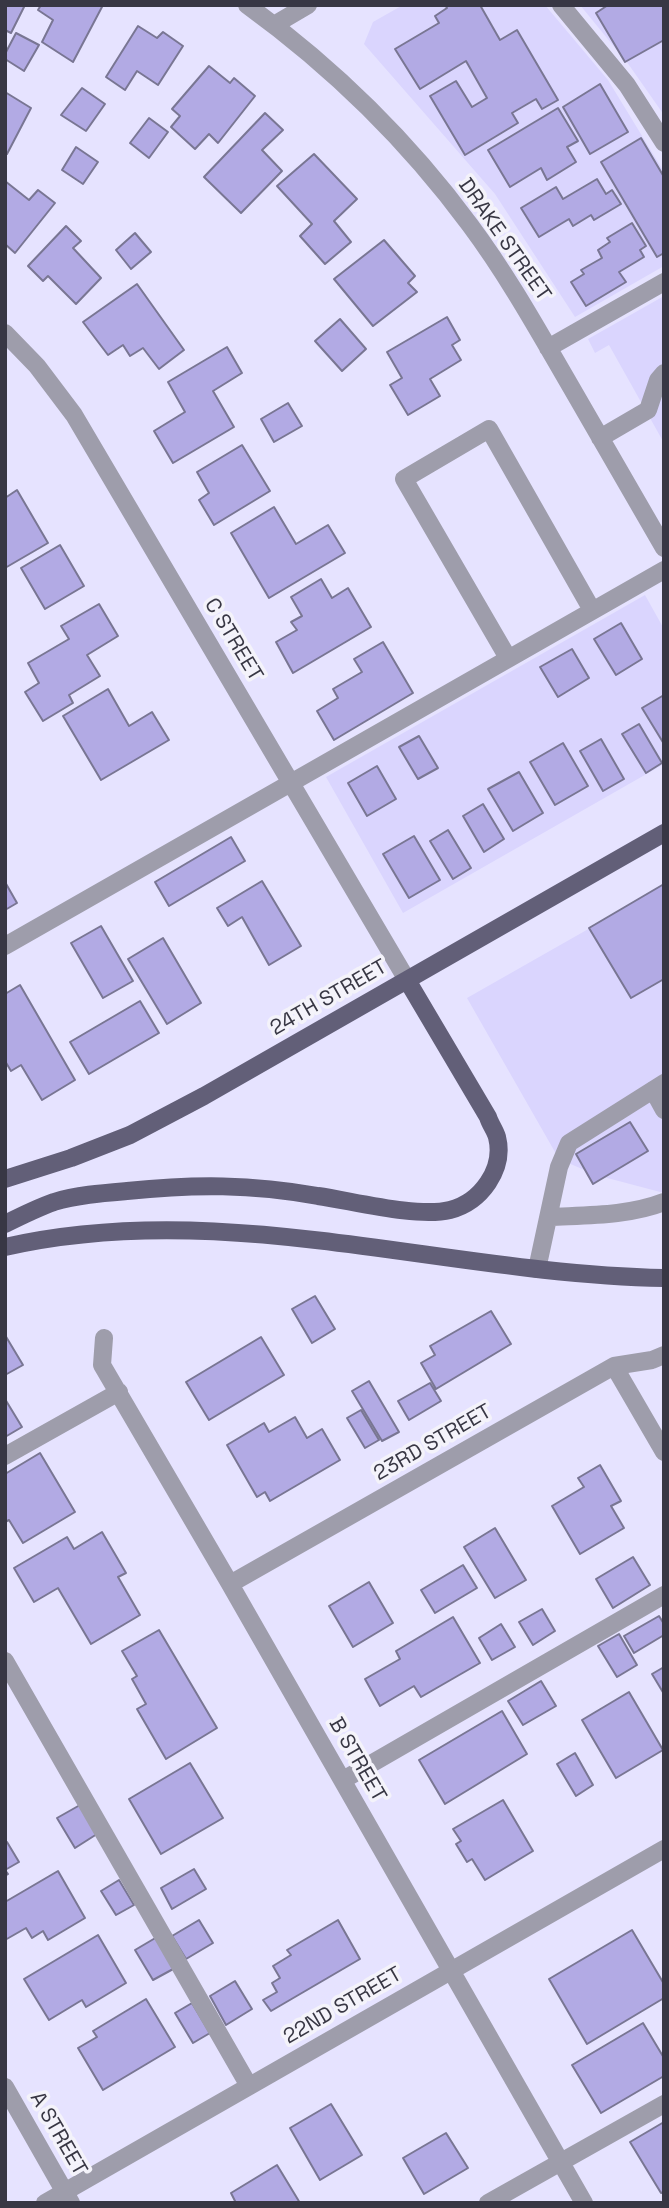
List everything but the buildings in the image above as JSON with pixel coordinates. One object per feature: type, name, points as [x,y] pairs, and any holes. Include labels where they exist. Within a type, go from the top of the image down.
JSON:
[{"type":"main road","name":"24TH STREET","points":[[5,1179],[71,1158],[130,1135],[205,1096],[664,832]]},
{"type":"main road","points":[[5,1224],[55,1202],[91,1194],[174,1186],[254,1186],[400,1209],[438,1212],[452,1209],[477,1196],[488,1184],[495,1169],[497,1137],[407,980]]},
{"type":"main road","points":[[5,1247],[38,1240],[120,1231],[199,1230],[264,1234],[537,1269],[664,1278]]},
{"type":"street","name":"DRAKE STREET","points":[[247,5],[349,89],[412,153],[469,224],[520,298],[664,548]]},
{"type":"street","points":[[274,25],[309,5]]},
{"type":"street","points":[[561,5],[627,85],[664,143]]},
{"type":"street","points":[[548,348],[664,282]]},
{"type":"street","name":"C STREET","points":[[5,333],[37,366],[74,415],[407,980]]},
{"type":"street","points":[[600,438],[656,412],[658,380],[664,373]]},
{"type":"street","points":[[508,658],[404,479],[489,429],[592,610]]},
{"type":"street","points":[[5,946],[664,570]]},
{"type":"street","points":[[537,1269],[559,1167],[569,1143],[658,1087],[664,1110]]},
{"type":"street","points":[[549,1217],[605,1214],[664,1202]]},
{"type":"street","name":"B STREET","points":[[104,1338],[102,1364],[584,2203]]},
{"type":"street","name":"23RD STREET","points":[[230,1584],[614,1366],[652,1360],[664,1355]]},
{"type":"street","points":[[614,1366],[664,1452]]},
{"type":"street","points":[[5,1456],[119,1392]]},
{"type":"street","points":[[343,1780],[664,1595]]},
{"type":"street","points":[[5,1661],[249,2086]]},
{"type":"street","name":"22ND STREET","points":[[45,2203],[68,2197],[249,2086],[664,1849]]},
{"type":"street","name":"A STREET","points":[[5,2087],[68,2197]]},
{"type":"street","points":[[488,2203],[664,2104]]},
{"type":"shaded area","points":[[403,5],[545,5],[608,80],[664,172],[664,266],[575,317],[495,194],[364,44],[373,22]]},
{"type":"shaded area","points":[[580,5],[664,5],[664,115],[629,65]]},
{"type":"shaded area","points":[[664,296],[664,443],[609,345],[595,353],[588,339]]},
{"type":"shaded area","points":[[645,595],[664,629],[664,764],[403,913],[326,777]]},
{"type":"shaded area","points":[[664,886],[664,1193],[596,1175],[559,1159],[467,998]]}]
